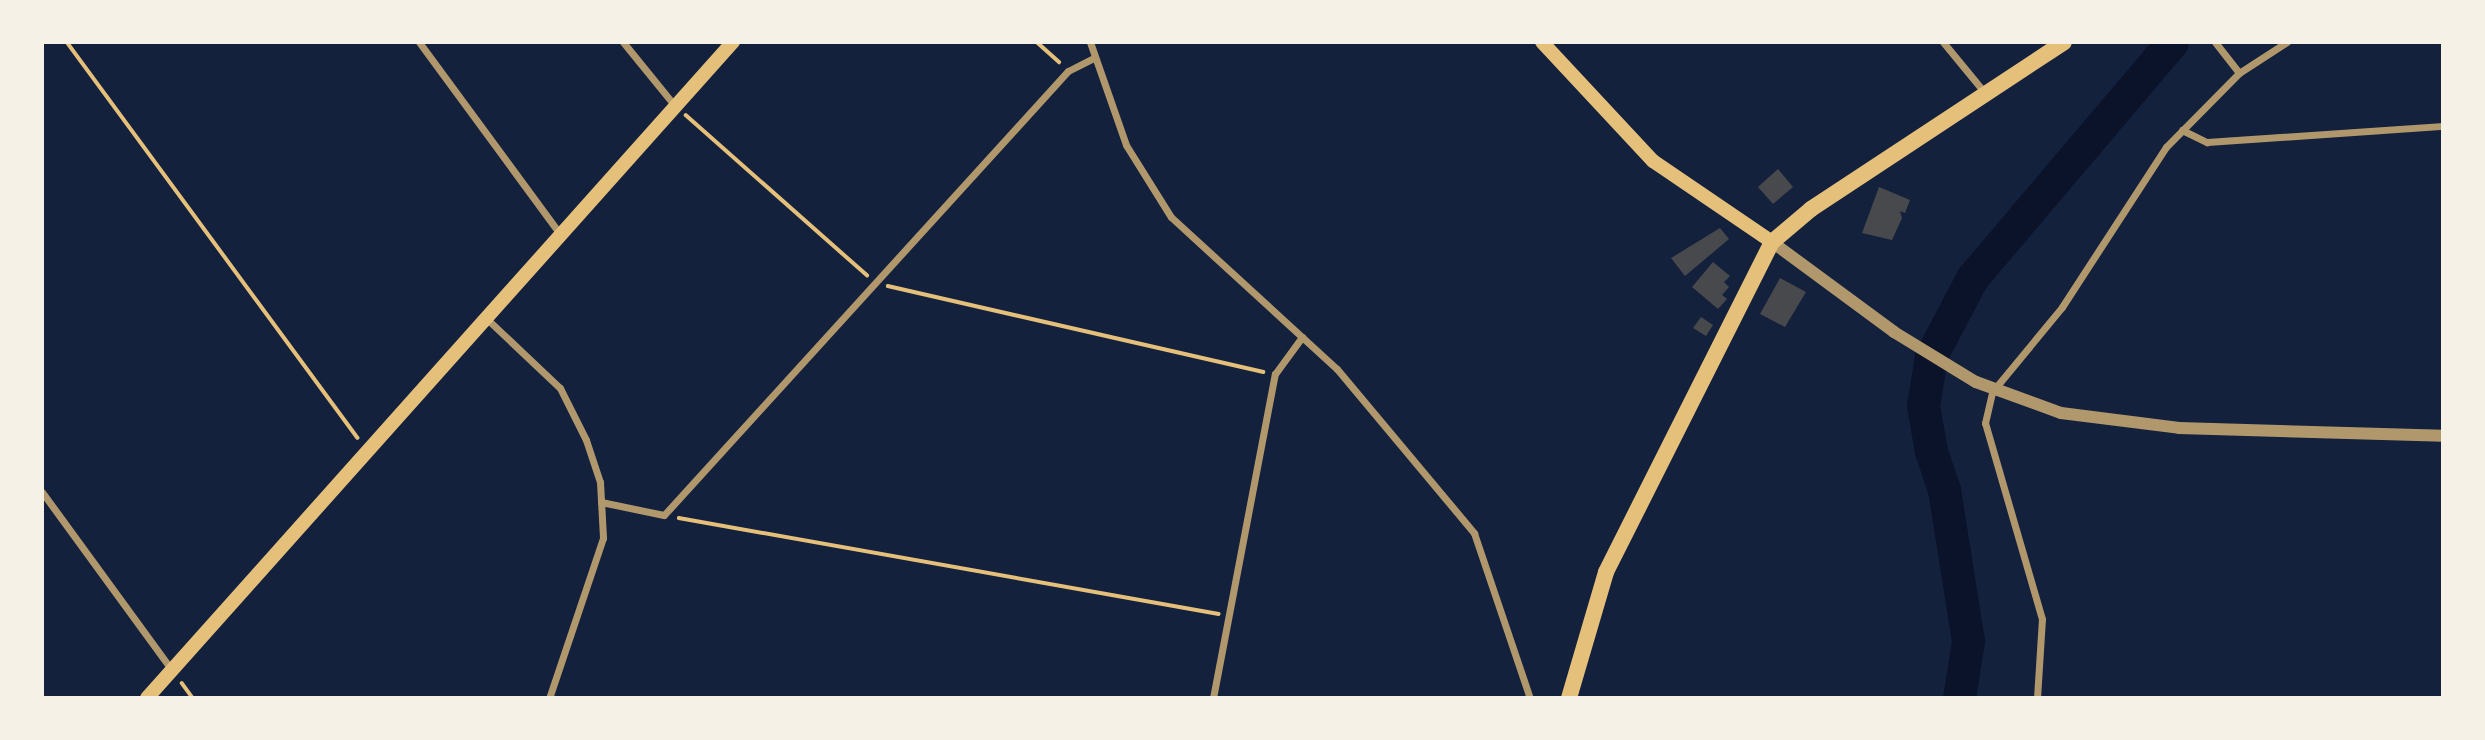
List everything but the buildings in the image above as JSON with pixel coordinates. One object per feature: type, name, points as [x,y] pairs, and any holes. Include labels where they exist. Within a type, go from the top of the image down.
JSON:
[{"type":"main road","points":[[147,698],[733,42]]},
{"type":"main road","points":[[1542,42],[1653,161],[1772,242]]},
{"type":"main road","points":[[1569,698],[1606,572],[1772,242],[1794,220],[2064,42]]},
{"type":"street","points":[[419,42],[560,234]]},
{"type":"street","points":[[623,42],[675,106]]},
{"type":"street","points":[[1090,42],[1093,58],[1126,145],[1171,217],[1302,337],[1405,446],[1474,533],[1531,698]]},
{"type":"street","points":[[1943,42],[1985,93]]},
{"type":"street","points":[[2215,42],[2239,73]]},
{"type":"street","points":[[2037,698],[2042,619],[1986,423],[1992,391],[2062,307],[2166,147],[2239,73],[2287,42]]},
{"type":"street","points":[[601,502],[664,515],[1068,71],[1093,58]]},
{"type":"street","points":[[2182,130],[2207,142],[2443,126]]},
{"type":"street","points":[[1772,242],[1894,332],[1992,391],[2108,421],[2207,430],[2443,436]]},
{"type":"street","points":[[487,319],[561,388],[586,440],[600,482],[603,538],[549,698]]},
{"type":"street","points":[[1213,698],[1232,616],[1275,374],[1302,337]]},
{"type":"street","points":[[42,492],[172,670]]},
{"type":"path","points":[[67,42],[367,451]]},
{"type":"path","points":[[1037,42],[1068,71]]},
{"type":"path","points":[[675,106],[876,283],[1275,374]]},
{"type":"path","points":[[664,515],[1232,616]]},
{"type":"waterway","points":[[1959,698],[1968,641],[1944,490],[1931,451],[1923,406],[1931,356],[1972,278],[2172,42]]}]
